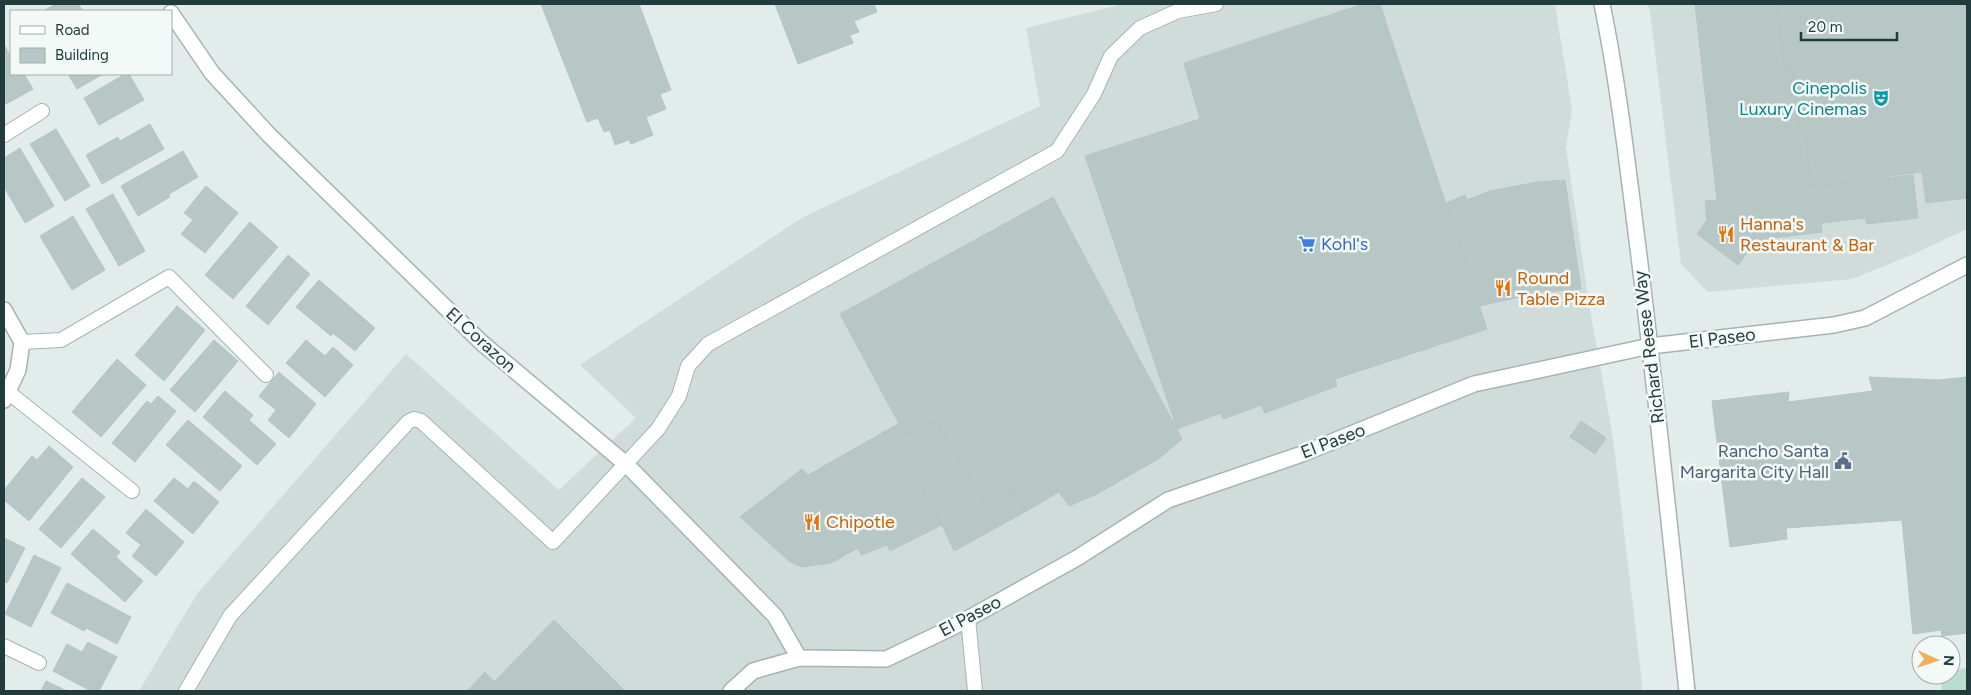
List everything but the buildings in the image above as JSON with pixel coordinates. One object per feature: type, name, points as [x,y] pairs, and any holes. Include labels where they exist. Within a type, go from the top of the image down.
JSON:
[{"type":"street","name":"Richard Reese Way","points":[[1602,4],[1624,145],[1650,346],[1687,691]]},
{"type":"street","name":"El Corazon","points":[[172,13],[212,73],[269,135],[482,342],[627,465],[775,616],[799,658]]},
{"type":"street","name":"El Paseo","points":[[731,691],[753,671],[799,658],[886,659],[968,618],[1077,558],[1168,500],[1302,454],[1474,384],[1650,346],[1834,325],[1865,318],[1967,266]]},
{"type":"street","points":[[4,310],[22,342],[18,370],[6,396]]},
{"type":"lane","points":[[186,691],[230,616],[408,422],[414,419],[421,421],[554,542],[627,465],[658,429],[679,396],[688,366],[708,344],[1057,151],[1094,94],[1111,56],[1134,33],[1140,28],[1178,11],[1216,4]]},
{"type":"lane","points":[[4,135],[42,111]]},
{"type":"lane","points":[[22,342],[60,340],[169,277],[266,375]]},
{"type":"lane","points":[[6,396],[132,491]]},
{"type":"lane","points":[[968,618],[975,691]]},
{"type":"lane","points":[[4,646],[39,663]]},
{"type":"shaded area","points":[[1123,4],[1555,4],[1572,110],[1566,147],[1590,310],[1613,438],[1643,691],[139,691],[197,594],[406,354],[559,490],[636,418],[580,365],[803,217],[1040,106],[1026,28]]},
{"type":"shaded area","points":[[1648,4],[1967,4],[1967,229],[1916,253],[1852,279],[1708,292],[1681,264]]},
{"type":"green space","points":[[1967,668],[1967,691],[1942,691],[1941,685],[1961,685],[1961,669]]},
{"type":"place","name":"Cinepolis Luxury Cinemas","points":[[1881,98]]},
{"type":"place","name":"Hanna's Restaurant & Bar","points":[[1726,234]]},
{"type":"place","name":"Kohl's","points":[[1307,244]]},
{"type":"place","name":"Round Table Pizza","points":[[1503,288]]},
{"type":"place","name":"Rancho Santa Margarita City Hall","points":[[1843,461]]},
{"type":"place","name":"Chipotle","points":[[812,522]]}]
